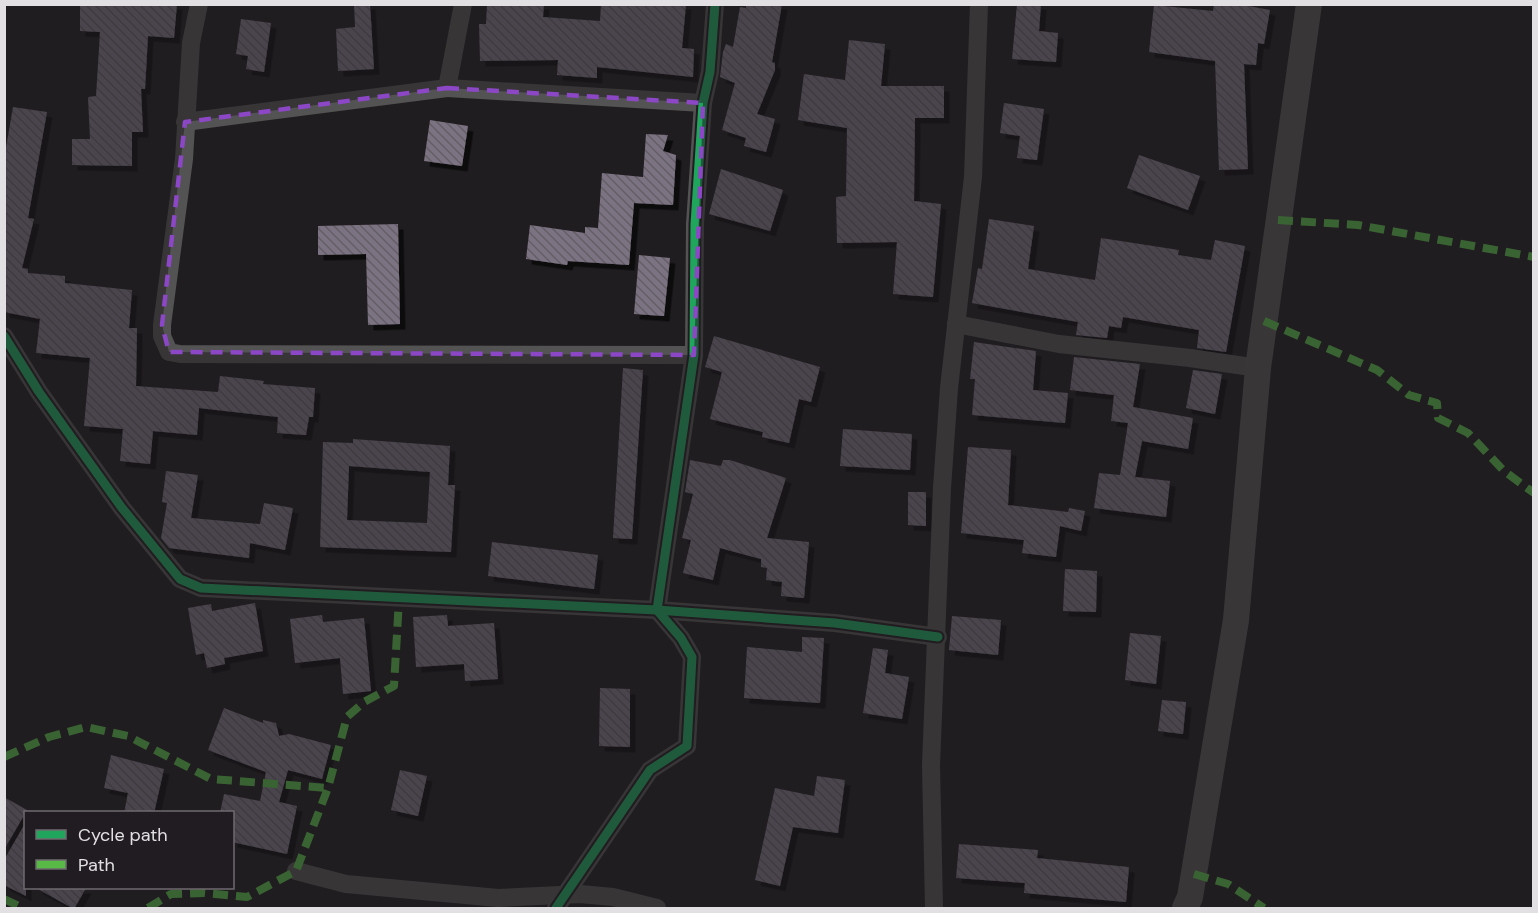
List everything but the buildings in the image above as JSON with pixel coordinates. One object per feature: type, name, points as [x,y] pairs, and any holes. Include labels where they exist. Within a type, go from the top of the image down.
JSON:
[{"type":"street","points":[[199,4],[191,43],[184,159],[162,325],[162,336],[169,352],[180,354],[694,355]]},
{"type":"street","points":[[447,88],[463,4]]},
{"type":"street","points":[[560,902],[650,770],[687,746],[692,657],[681,639],[657,610],[694,355],[695,224],[703,104],[710,72],[716,4]]},
{"type":"street","points":[[934,909],[930,765],[938,637],[942,488],[956,324],[973,177],[979,4]]},
{"type":"street","points":[[1185,909],[1192,885],[1236,620],[1258,368],[1309,4]]},
{"type":"street","points":[[185,122],[447,88],[703,104]]},
{"type":"street","points":[[956,324],[1059,344],[1258,368]]},
{"type":"street","points":[[4,336],[39,392],[122,508],[180,579],[201,588],[657,610],[835,623],[938,637]]},
{"type":"street","points":[[296,871],[346,884],[560,902],[613,897],[657,909]]},
{"type":"highlighted area","points":[[447,88],[703,103],[694,355],[169,352],[162,325],[185,122]]},
{"type":"marked path","points":[[1278,220],[1358,225],[1534,257]]},
{"type":"marked path","points":[[1264,321],[1377,370],[1409,395],[1437,403],[1438,418],[1468,433],[1504,471],[1534,493]]},
{"type":"marked path","points":[[148,908],[171,894],[204,893],[247,897],[296,871],[328,788],[347,717],[364,702],[394,686],[399,599]]},
{"type":"marked path","points":[[4,757],[49,737],[86,727],[128,736],[211,779],[328,788]]},
{"type":"marked path","points":[[1194,874],[1228,884],[1264,908]]},
{"type":"marked path","points":[[4,899],[23,908]]},
{"type":"cycle path","points":[[556,908],[650,770],[687,746],[692,657],[681,638],[657,610],[694,355],[695,224],[703,103],[710,72],[715,4]]},
{"type":"cycle path","points":[[4,336],[39,392],[122,508],[180,579],[201,588],[657,610],[835,623],[938,637]]}]
